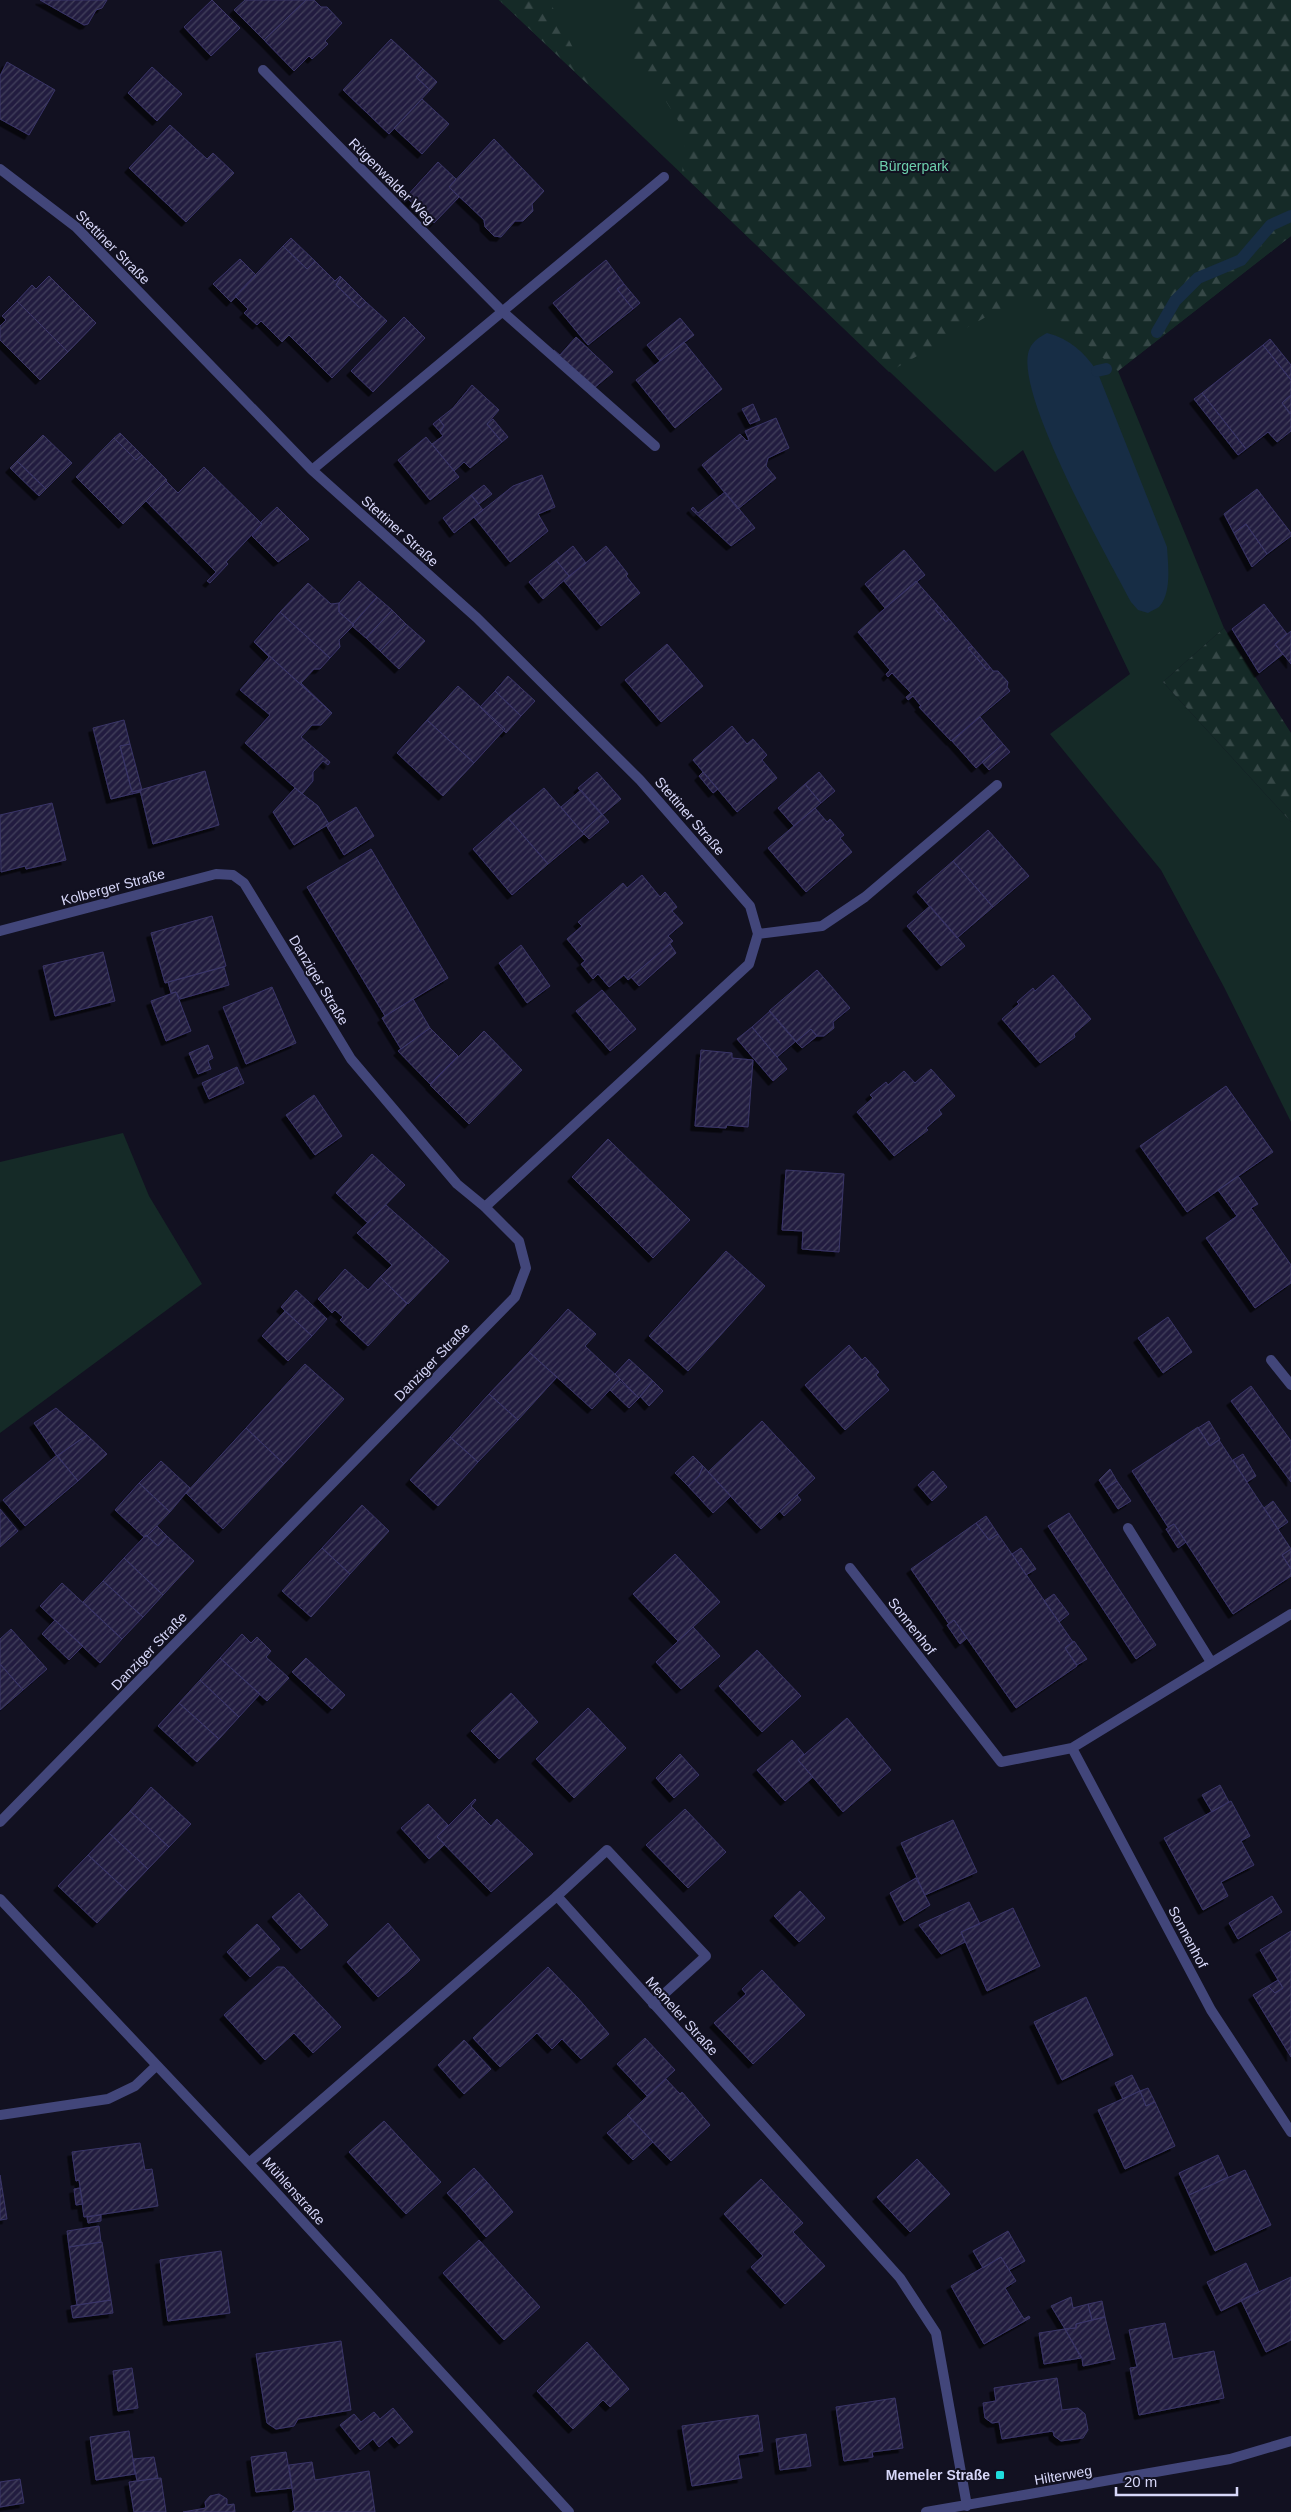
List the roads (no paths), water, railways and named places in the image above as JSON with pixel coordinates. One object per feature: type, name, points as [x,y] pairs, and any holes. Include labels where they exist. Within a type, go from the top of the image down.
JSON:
[{"type":"street","name":"Rügenwalder Weg","points":[[263,70],[502,311],[655,446]]},
{"type":"street","name":"Stettiner Straße","points":[[0,169],[76,227],[312,470],[477,618],[640,780],[750,906],[758,934]]},
{"type":"street","points":[[312,470],[664,176]]},
{"type":"street","points":[[485,1207],[749,964],[758,934],[822,926],[865,897],[998,785]]},
{"type":"street","name":"Kolberger Straße","points":[[0,931],[216,874],[233,875]]},
{"type":"street","name":"Danziger Straße","points":[[0,1822],[515,1297],[526,1268],[519,1241],[485,1207],[457,1184],[351,1059],[244,883],[233,875]]},
{"type":"street","points":[[1271,1360],[1291,1385]]},
{"type":"street","points":[[1128,1528],[1211,1662]]},
{"type":"street","name":"Sonnenhof","points":[[850,1568],[1001,1762],[1072,1748],[1291,1614]]},
{"type":"street","name":"Sonnenhof","points":[[1072,1748],[1211,2010],[1291,2132]]},
{"type":"street","points":[[249,2163],[608,1850],[706,1956],[653,2004]]},
{"type":"street","name":"Memeler Straße","points":[[557,1896],[900,2278],[936,2334],[966,2506]]},
{"type":"street","name":"Mühlenstraße","points":[[0,1899],[249,2163],[563,2510]]},
{"type":"street","points":[[0,2115],[108,2099],[135,2086],[156,2066]]},
{"type":"street","name":"Hilterweg","points":[[926,2512],[1230,2459],[1291,2441]]},
{"type":"water","points":[[1047,333],[1063,339],[1076,347],[1097,371],[1167,547],[1168,586],[1166,594],[1159,607],[1148,613],[1138,610],[1131,602],[1103,550],[1065,474],[1047,434],[1034,398],[1028,368],[1030,348],[1035,341]]},
{"type":"waterway","points":[[1157,332],[1175,301],[1198,278],[1241,260],[1271,225],[1291,216]]},
{"type":"waterway","points":[[1097,371],[1106,369]]},
{"type":"place","name":"Memeler Straße","points":[[1000,2475]]},
{"type":"park label","name":"Bürgerpark","points":[[914,166]]}]
